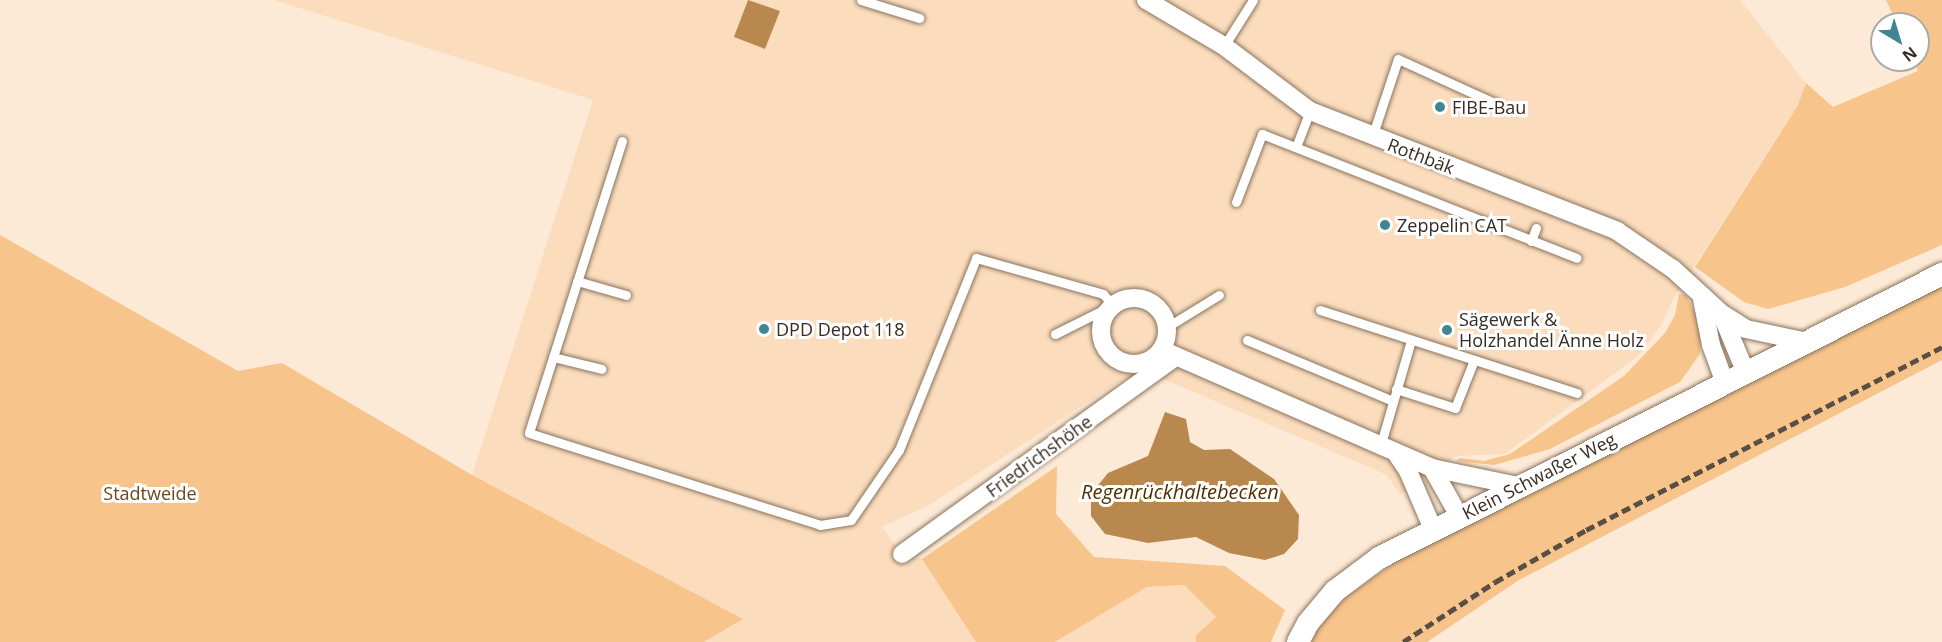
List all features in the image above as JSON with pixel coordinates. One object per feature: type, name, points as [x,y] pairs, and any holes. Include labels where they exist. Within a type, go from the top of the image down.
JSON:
[{"type":"street","name":"Rothbäk","points":[[1146,0],[1224,46],[1310,111],[1617,231],[1673,269],[1702,298],[1746,329],[1806,342]]},
{"type":"street","name":"Klein Schwaßer Weg","points":[[1298,642],[1308,623],[1335,591],[1379,558],[1942,274]]},
{"type":"street","points":[[1169,354],[1167,327],[1162,311],[1149,301],[1130,297],[1113,305],[1102,320],[1101,339],[1111,356],[1128,364],[1147,362],[1169,354],[1432,468],[1518,486]]},
{"type":"street","points":[[1702,298],[1711,345],[1725,383]]},
{"type":"street","name":"Rothbäk","points":[[1721,313],[1746,373]]},
{"type":"street","name":"Friedrichshöhe","points":[[902,554],[1169,354]]},
{"type":"street","points":[[1387,449],[1408,471],[1433,529]]},
{"type":"street","points":[[1432,468],[1459,516]]},
{"type":"lane","points":[[861,0],[918,18]]},
{"type":"lane","points":[[1164,0],[1180,22]]},
{"type":"lane","points":[[1224,46],[1253,0]]},
{"type":"lane","points":[[1372,137],[1398,59],[1499,105]]},
{"type":"lane","points":[[1296,147],[1310,111]]},
{"type":"lane","points":[[1236,202],[1262,134],[1576,258]]},
{"type":"lane","points":[[622,141],[529,433],[819,525],[851,520],[899,450],[976,258],[1103,294],[1113,305],[1055,334]]},
{"type":"lane","points":[[1531,241],[1536,228]]},
{"type":"lane","points":[[577,282],[626,295]]},
{"type":"lane","points":[[1167,327],[1219,295]]},
{"type":"lane","points":[[1320,310],[1577,393]]},
{"type":"lane","points":[[1247,340],[1393,401]]},
{"type":"lane","points":[[1387,449],[1393,401],[1411,340]]},
{"type":"lane","points":[[553,357],[602,369]]},
{"type":"lane","points":[[1396,389],[1455,408],[1473,360]]},
{"type":"shaded area","points":[[274,0],[1740,0],[1806,83],[1797,107],[1673,299],[1661,326],[1637,357],[1505,454],[1456,456],[1400,495],[1387,475],[1147,372],[1120,381],[931,504],[882,527],[902,554],[922,559],[976,642],[704,642],[743,619],[472,475],[593,100]]},
{"type":"shaded area","points":[[1184,585],[1216,617],[1196,635],[1196,642],[1055,642],[1147,587]]},
{"type":"green space","points":[[1886,0],[1942,0],[1942,245],[1845,287],[1768,309],[1744,302],[1695,267],[1797,107],[1806,83],[1833,107],[1916,72],[1930,72],[1930,12],[1892,12]]},
{"type":"green space","name":"Stadtweide","points":[[0,235],[238,371],[282,363],[472,475],[743,619],[704,642],[0,642]]},
{"type":"green space","points":[[1942,283],[1942,360],[1519,580],[1427,642],[1309,642],[1324,618],[1346,597],[1400,559]]},
{"type":"green space","points":[[1679,294],[1686,295],[1701,324],[1700,354],[1680,382],[1550,449],[1494,465],[1456,461],[1460,458],[1484,461],[1510,454],[1624,376],[1665,333],[1675,315]]},
{"type":"green space","points":[[1057,466],[1056,514],[1094,557],[1225,566],[1285,610],[1271,642],[1196,642],[1196,635],[1216,617],[1184,585],[1147,587],[1055,642],[976,642],[922,559]]},
{"type":"water","points":[[748,0],[780,11],[765,49],[734,37]]},
{"type":"water","name":"Regenrückhaltebecken","points":[[1165,412],[1186,419],[1190,442],[1204,450],[1230,449],[1274,479],[1299,515],[1298,539],[1284,554],[1265,560],[1229,553],[1196,537],[1148,543],[1105,534],[1091,516],[1091,494],[1108,473],[1148,456]]},
{"type":"railway","points":[[1403,642],[1495,582],[1586,530],[1942,347]]},
{"type":"place","name":"FIBE-Bau","points":[[1440,107]]},
{"type":"place","name":"Zeppelin CAT","points":[[1385,225]]},
{"type":"place","name":"DPD Depot 118","points":[[764,329]]},
{"type":"place","name":"Sägewerk & Holzhandel Änne Holz","points":[[1447,330]]}]
